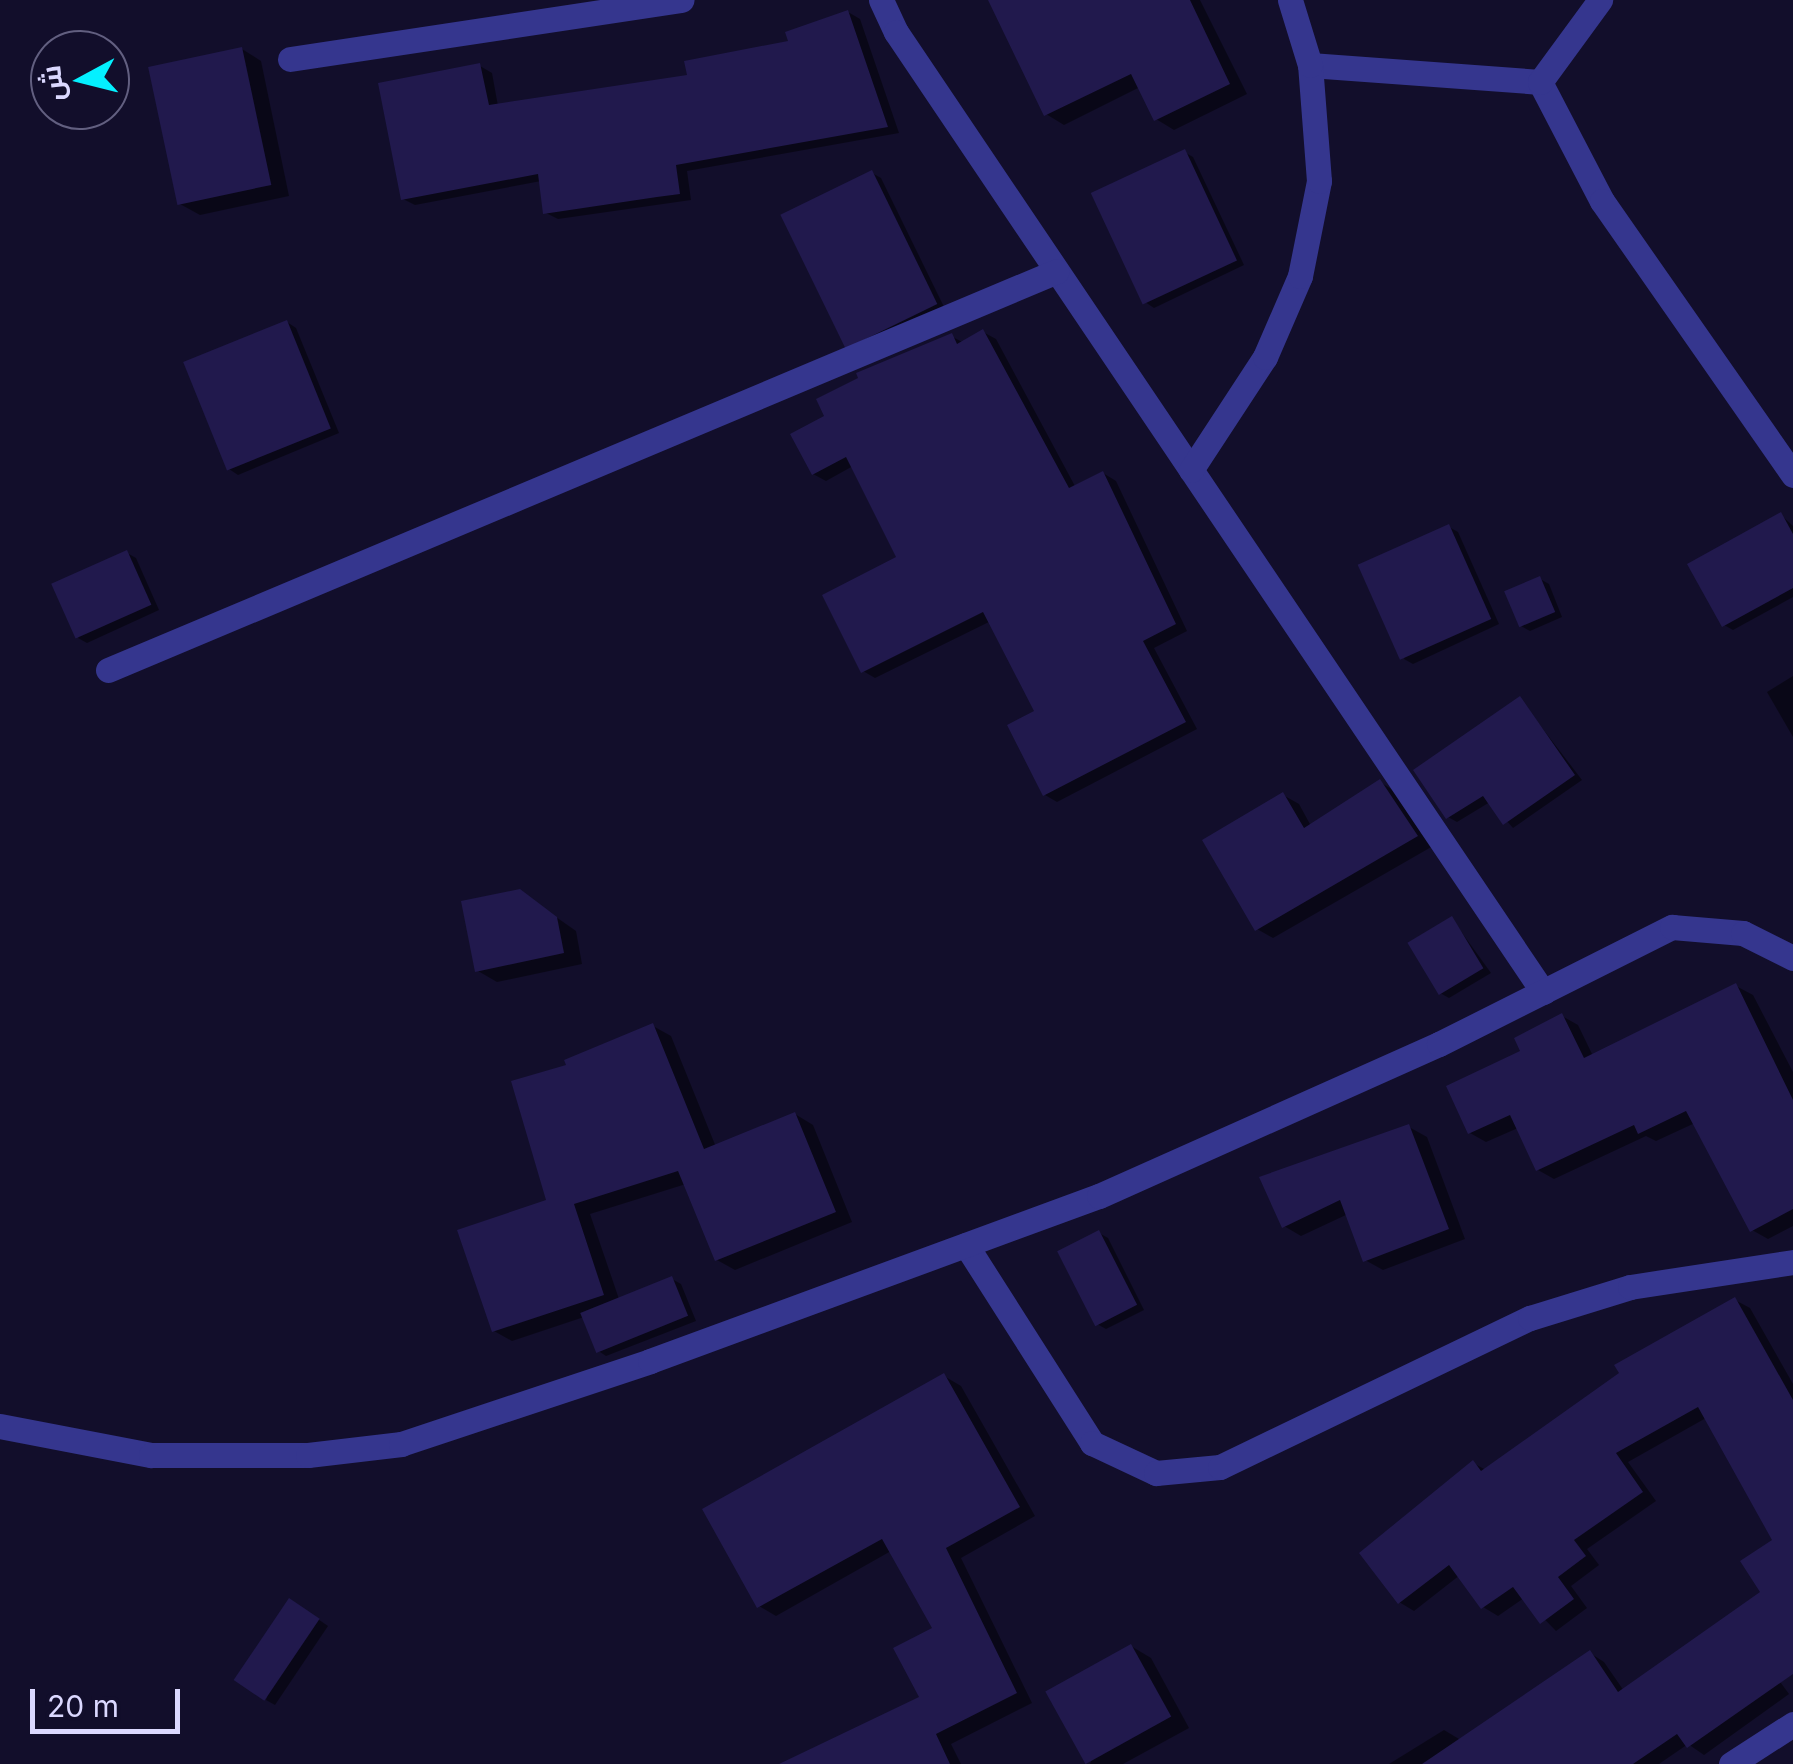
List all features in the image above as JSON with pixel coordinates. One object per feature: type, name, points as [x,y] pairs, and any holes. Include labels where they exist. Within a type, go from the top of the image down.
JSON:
[{"type":"street","points":[[290,60],[682,0]]},
{"type":"street","points":[[881,0],[1057,271],[1543,992]]},
{"type":"street","points":[[1191,470],[1265,357],[1300,276],[1320,180],[1310,66],[1290,0]]},
{"type":"street","points":[[1540,82],[1600,0]]},
{"type":"street","points":[[1310,66],[1540,82]]},
{"type":"street","points":[[1540,82],[1602,201],[1784,445],[1793,475]]},
{"type":"street","points":[[108,670],[1057,271]]},
{"type":"street","points":[[0,1426],[151,1455],[308,1456],[402,1444],[1099,1196],[1543,992],[1672,927],[1743,933],[1793,958]]},
{"type":"street","points":[[966,1245],[1092,1443],[1156,1473],[1220,1467],[1530,1318],[1630,1288],[1793,1262]]},
{"type":"street","points":[[1732,1764],[1793,1724]]},
{"type":"building","points":[[988,0],[1190,0],[1230,84],[1154,121],[1131,74],[1044,116]]},
{"type":"building","points":[[848,10],[888,127],[676,165],[680,194],[543,214],[538,174],[401,200],[378,83],[480,63],[489,105],[687,75],[684,61],[788,41],[785,32]]},
{"type":"building","points":[[242,47],[271,185],[177,205],[148,67]]},
{"type":"building","points":[[1185,149],[1237,260],[1143,304],[1091,193]]},
{"type":"building","points":[[872,170],[937,304],[846,349],[780,215]]},
{"type":"building","points":[[287,320],[331,428],[227,470],[183,362]]},
{"type":"building","points":[[983,329],[1069,488],[1103,471],[1176,624],[1143,641],[1186,722],[1043,796],[1007,725],[1034,711],[983,612],[861,673],[822,595],[896,557],[846,457],[812,475],[790,434],[824,416],[816,399],[858,378],[856,373],[952,333],[957,344]]},
{"type":"building","points":[[1781,512],[1793,534],[1793,588],[1722,627],[1687,564]]},
{"type":"building","points":[[1449,524],[1491,619],[1400,660],[1358,565]]},
{"type":"building","points":[[127,550],[151,605],[76,639],[51,584]]},
{"type":"building","points":[[1540,576],[1555,612],[1519,627],[1504,591]]},
{"type":"building","points":[[1520,696],[1575,775],[1503,825],[1483,796],[1446,819],[1413,770]]},
{"type":"building","points":[[1380,779],[1418,836],[1255,931],[1202,840],[1283,792],[1304,828]]},
{"type":"building","points":[[520,889],[557,917],[564,953],[475,972],[461,901]]},
{"type":"building","points":[[1452,916],[1483,968],[1439,995],[1407,943]]},
{"type":"building","points":[[1736,983],[1793,1100],[1793,1209],[1750,1232],[1686,1111],[1638,1134],[1634,1125],[1536,1171],[1510,1115],[1468,1134],[1446,1086],[1520,1051],[1514,1038],[1562,1013],[1584,1058]]},
{"type":"building","points":[[653,1023],[704,1149],[795,1112],[836,1212],[715,1261],[678,1171],[574,1204],[604,1295],[492,1332],[457,1230],[546,1200],[511,1081],[566,1065],[564,1060]]},
{"type":"building","points":[[1409,1124],[1449,1229],[1363,1262],[1340,1200],[1282,1228],[1259,1177]]},
{"type":"building","points":[[1099,1230],[1137,1305],[1095,1326],[1057,1251]]},
{"type":"building","points":[[672,1276],[688,1316],[596,1353],[580,1313]]},
{"type":"building","points":[[1735,1297],[1793,1400],[1793,1674],[1687,1748],[1677,1734],[1633,1764],[1422,1764],[1590,1650],[1618,1692],[1760,1592],[1740,1561],[1772,1540],[1698,1407],[1616,1453],[1643,1492],[1574,1540],[1586,1556],[1558,1577],[1574,1599],[1540,1624],[1513,1587],[1481,1609],[1449,1565],[1398,1604],[1359,1553],[1473,1460],[1481,1471],[1619,1373],[1614,1365]]},
{"type":"building","points":[[944,1373],[1020,1507],[946,1548],[1017,1693],[936,1734],[950,1764],[779,1764],[919,1697],[893,1648],[932,1628],[882,1539],[757,1608],[702,1509]]},
{"type":"building","points":[[289,1598],[320,1619],[264,1701],[234,1680]]},
{"type":"building","points":[[1131,1644],[1171,1717],[1085,1764],[1045,1692]]}]
